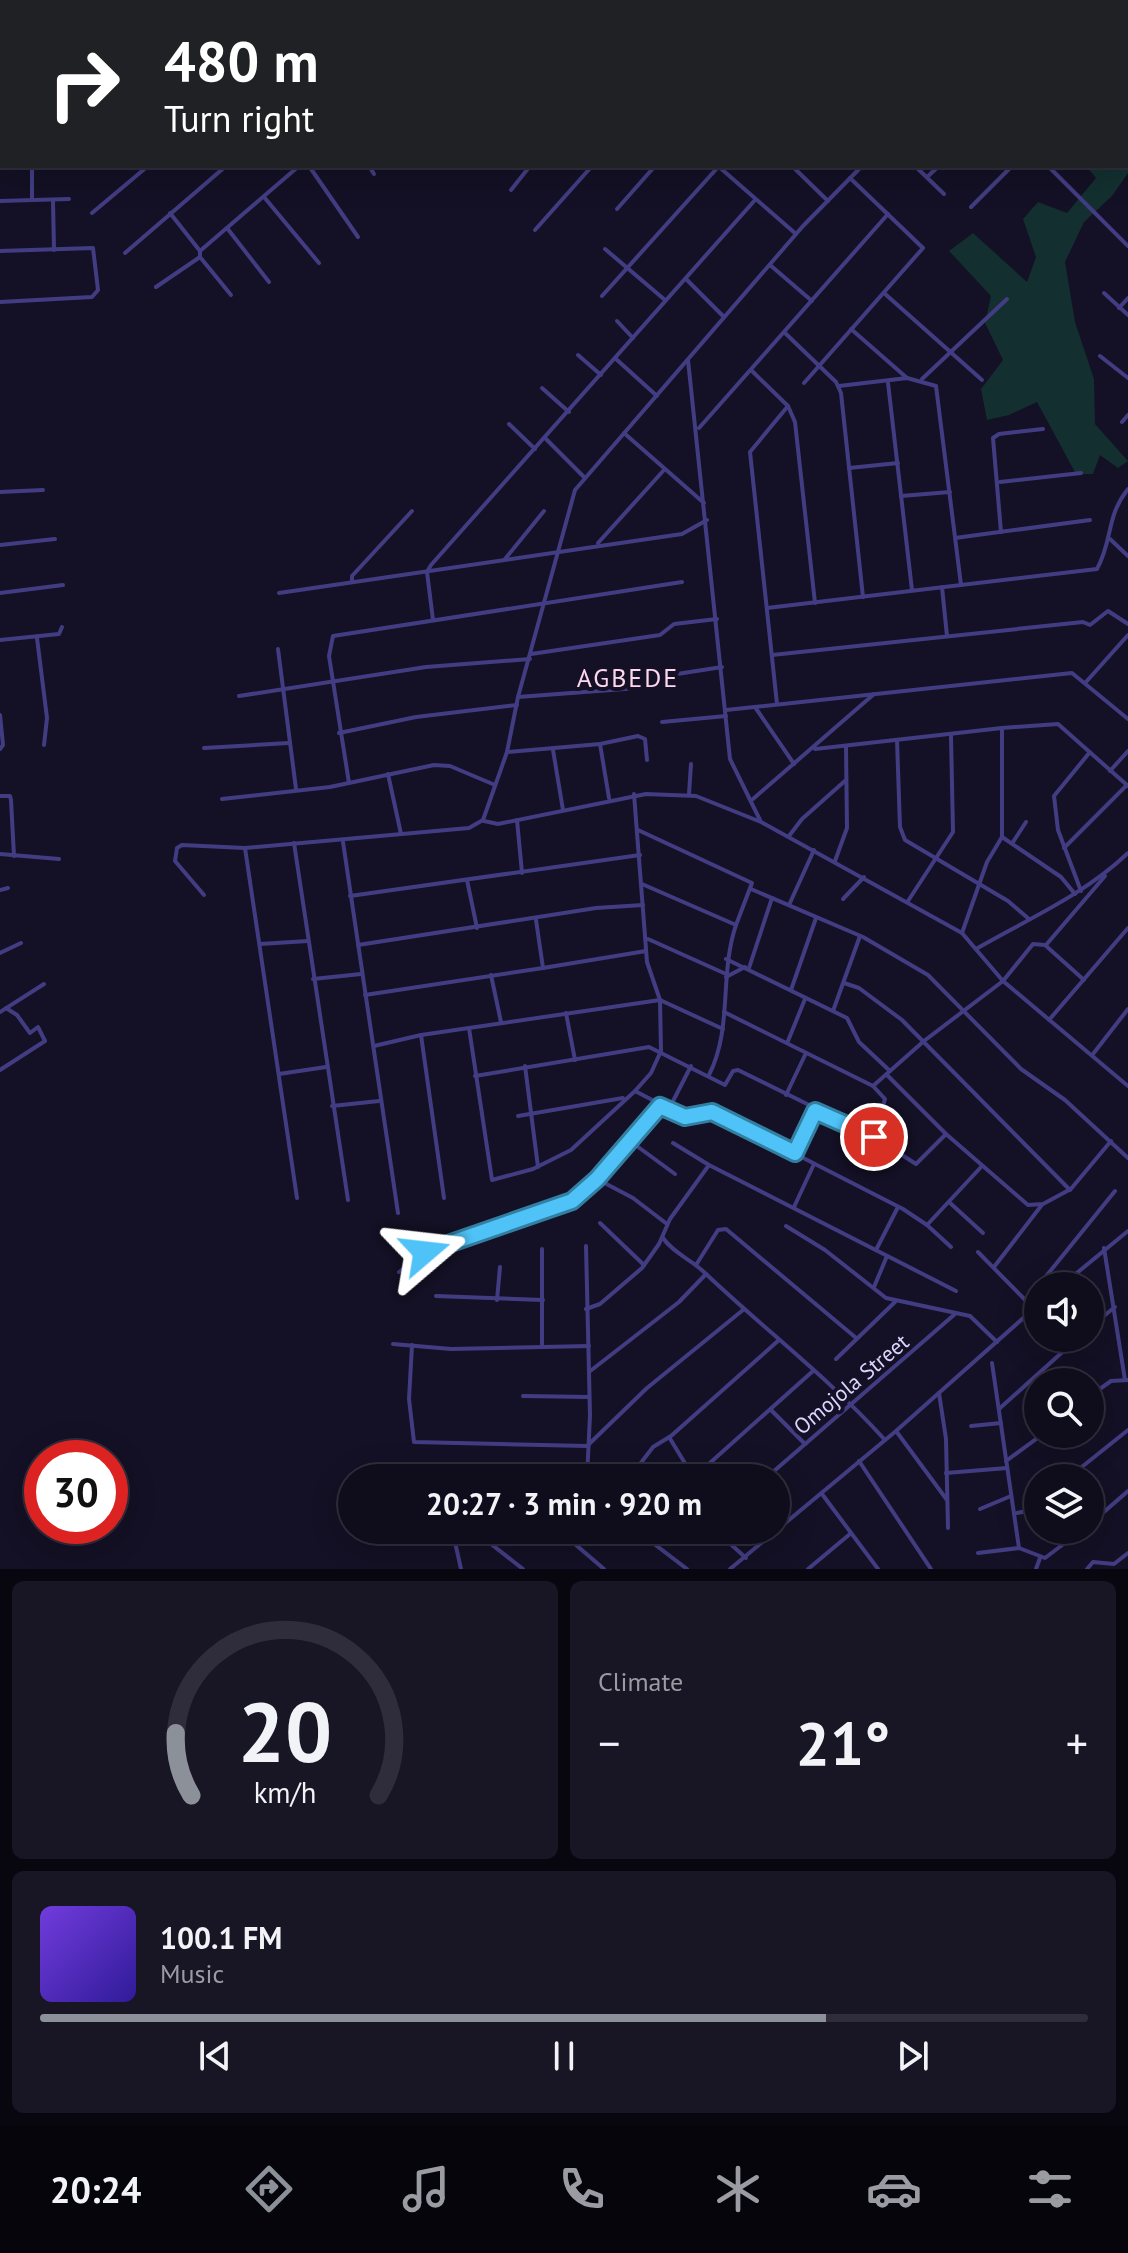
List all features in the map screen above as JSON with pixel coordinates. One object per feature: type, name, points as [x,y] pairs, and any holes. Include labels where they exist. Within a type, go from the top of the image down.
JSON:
[{"type":"street","points":[[32,168],[32,200]]},
{"type":"street","points":[[92,213],[146,168]]},
{"type":"street","points":[[125,253],[224,168]]},
{"type":"street","points":[[156,287],[200,254],[297,168]]},
{"type":"street","points":[[310,168],[358,237]]},
{"type":"street","points":[[370,168],[374,174]]},
{"type":"street","points":[[511,190],[528,168]]},
{"type":"street","points":[[535,230],[590,168]]},
{"type":"street","points":[[617,209],[653,168]]},
{"type":"street","points":[[602,296],[716,168]]},
{"type":"street","points":[[720,168],[796,234]]},
{"type":"street","points":[[794,168],[828,201]]},
{"type":"street","points":[[204,895],[180,870],[175,861],[177,848],[191,844],[245,848],[343,842],[469,828],[483,820],[507,752],[518,697],[546,603],[570,502],[584,477],[796,234],[860,168]]},
{"type":"street","points":[[917,168],[944,194]]},
{"type":"street","points":[[927,177],[937,168]]},
{"type":"street","points":[[971,207],[1010,168]]},
{"type":"street","points":[[1050,168],[1128,246]]},
{"type":"street","points":[[804,383],[923,248],[850,178]]},
{"type":"street","points":[[264,196],[319,263]]},
{"type":"street","points":[[0,201],[69,199]]},
{"type":"street","points":[[433,620],[427,572],[755,200]]},
{"type":"street","points":[[53,201],[54,250]]},
{"type":"street","points":[[170,213],[231,295]]},
{"type":"street","points":[[697,429],[752,371],[888,214]]},
{"type":"street","points":[[227,228],[269,282]]},
{"type":"street","points":[[0,251],[94,249],[98,290],[94,296],[0,302]]},
{"type":"street","points":[[605,249],[665,300]]},
{"type":"street","points":[[770,265],[812,301]]},
{"type":"street","points":[[685,278],[724,317]]},
{"type":"street","points":[[884,293],[982,380]]},
{"type":"street","points":[[1104,293],[1128,315]]},
{"type":"street","points":[[1119,308],[1128,298]]},
{"type":"street","points":[[922,379],[1007,299]]},
{"type":"street","points":[[617,321],[633,338]]},
{"type":"street","points":[[851,329],[907,378]]},
{"type":"street","points":[[785,333],[839,386],[863,597]]},
{"type":"street","points":[[578,355],[601,375]]},
{"type":"street","points":[[1100,356],[1128,378]]},
{"type":"street","points":[[616,359],[657,396]]},
{"type":"street","points":[[688,360],[706,504],[730,759],[753,799],[761,822]]},
{"type":"street","points":[[752,371],[788,406],[795,422],[815,603]]},
{"type":"street","points":[[839,386],[888,383],[907,378],[922,379],[937,390],[961,585]]},
{"type":"street","points":[[888,383],[912,590]]},
{"type":"street","points":[[542,388],[569,412]]},
{"type":"street","points":[[777,704],[750,452],[788,406]]},
{"type":"street","points":[[1122,422],[1128,415]]},
{"type":"street","points":[[509,424],[535,449]]},
{"type":"street","points":[[1001,532],[995,436],[1043,429]]},
{"type":"street","points":[[624,433],[706,504]]},
{"type":"street","points":[[546,439],[584,477]]},
{"type":"street","points":[[849,468],[898,463]]},
{"type":"street","points":[[596,545],[665,469]]},
{"type":"street","points":[[999,483],[1081,473]]},
{"type":"street","points":[[767,608],[1097,569],[1109,539],[1113,509],[1128,489]]},
{"type":"street","points":[[0,492],[43,490]]},
{"type":"street","points":[[901,496],[950,492]]},
{"type":"street","points":[[352,582],[352,576],[371,553],[412,511]]},
{"type":"street","points":[[504,561],[544,511]]},
{"type":"street","points":[[279,593],[682,534],[707,520]]},
{"type":"street","points":[[955,538],[1090,520]]},
{"type":"street","points":[[0,545],[55,539]]},
{"type":"street","points":[[1109,539],[1128,556]]},
{"type":"street","points":[[349,783],[333,682],[329,644],[333,636],[682,582]]},
{"type":"street","points":[[0,593],[63,585]]},
{"type":"street","points":[[942,587],[947,636]]},
{"type":"street","points":[[772,655],[1083,622],[1090,625],[1108,611],[1128,624]]},
{"type":"street","points":[[239,696],[480,660],[531,656],[660,635],[674,624],[717,619]]},
{"type":"street","points":[[0,640],[59,634],[62,627]]},
{"type":"street","points":[[1086,682],[1128,635]]},
{"type":"street","points":[[37,638],[47,718],[44,745]]},
{"type":"street","points":[[278,649],[296,789]]},
{"type":"street","points":[[518,697],[630,689],[659,684],[677,674],[722,667]]},
{"type":"street","points":[[662,722],[777,704],[1034,674],[1072,673],[1128,719]]},
{"type":"street","points":[[753,799],[815,749],[874,694]]},
{"type":"street","points":[[339,733],[416,717],[517,705]]},
{"type":"street","points":[[755,707],[794,764]]},
{"type":"street","points":[[1122,714],[1128,708]]},
{"type":"street","points":[[0,715],[3,745],[0,749]]},
{"type":"street","points":[[815,749],[1058,724],[1128,785],[1063,849]]},
{"type":"street","points":[[962,933],[987,862],[1002,837],[1002,728]]},
{"type":"street","points":[[507,752],[553,750],[641,736],[645,739],[647,760]]},
{"type":"street","points":[[908,901],[953,832],[951,736]]},
{"type":"street","points":[[897,740],[901,836],[1008,901],[1029,919]]},
{"type":"street","points":[[204,748],[289,743]]},
{"type":"street","points":[[600,744],[609,798]]},
{"type":"street","points":[[835,861],[847,828],[846,746]]},
{"type":"street","points":[[553,750],[563,810]]},
{"type":"street","points":[[1110,771],[1128,751]]},
{"type":"street","points":[[1078,893],[1063,849],[1054,796],[1090,752]]},
{"type":"street","points":[[222,799],[349,783],[443,764],[495,785]]},
{"type":"street","points":[[689,794],[691,764]]},
{"type":"street","points":[[388,774],[401,835]]},
{"type":"street","points":[[789,836],[802,819],[846,780]]},
{"type":"street","points":[[469,1028],[491,1179],[538,1167],[571,1150],[651,1073],[661,1051],[660,1000],[646,951],[634,794]]},
{"type":"street","points":[[483,820],[498,824],[634,794],[689,794],[761,822],[962,933],[1003,981],[1128,1086]]},
{"type":"street","points":[[0,796],[10,796],[11,800],[14,856]]},
{"type":"street","points":[[517,820],[522,873]]},
{"type":"street","points":[[1013,842],[1026,822]]},
{"type":"street","points":[[638,830],[751,881],[751,889],[726,959],[722,1048],[709,1075]]},
{"type":"street","points":[[1002,837],[1061,877],[1078,893]]},
{"type":"street","points":[[343,842],[398,1213]]},
{"type":"street","points":[[294,843],[348,1200]]},
{"type":"street","points":[[245,848],[297,1198]]},
{"type":"street","points":[[789,905],[814,850]]},
{"type":"street","points":[[0,854],[59,859]]},
{"type":"street","points":[[350,896],[640,855]]},
{"type":"street","points":[[1045,945],[1127,855]]},
{"type":"street","points":[[976,949],[1107,874]]},
{"type":"street","points":[[843,899],[864,877]]},
{"type":"street","points":[[467,880],[477,928]]},
{"type":"street","points":[[642,884],[736,925]]},
{"type":"street","points":[[0,890],[8,888]]},
{"type":"street","points":[[751,889],[860,936],[928,975],[1021,1069],[1128,1158]]},
{"type":"street","points":[[747,968],[772,898]]},
{"type":"street","points":[[358,945],[643,905]]},
{"type":"street","points":[[791,990],[816,918]]},
{"type":"street","points":[[536,919],[543,968]]},
{"type":"street","points":[[1049,1021],[1128,928]]},
{"type":"street","points":[[833,1011],[860,936]]},
{"type":"street","points":[[647,939],[726,975],[747,968]]},
{"type":"street","points":[[260,944],[308,941]]},
{"type":"street","points":[[0,953],[21,943]]},
{"type":"street","points":[[873,1086],[924,1041],[1003,981],[1033,944],[1045,945],[1084,980]]},
{"type":"street","points":[[365,995],[646,951]]},
{"type":"street","points":[[726,959],[850,1021],[859,1042],[946,1134],[1028,1205],[1043,1204],[1070,1190],[1111,1141]]},
{"type":"street","points":[[313,979],[361,974]]},
{"type":"street","points":[[491,975],[501,1022]]},
{"type":"street","points":[[844,983],[859,988],[894,1013],[1070,1190]]},
{"type":"street","points":[[0,1012],[44,984]]},
{"type":"street","points":[[788,1041],[805,999]]},
{"type":"street","points":[[374,1046],[501,1022],[660,1000],[723,1029]]},
{"type":"street","points":[[0,1070],[45,1041],[41,1029],[38,1027],[30,1033],[17,1015],[6,1008]]},
{"type":"street","points":[[1093,1055],[1127,1011]]},
{"type":"street","points":[[724,1012],[788,1041],[873,1086],[885,1099],[883,1106]]},
{"type":"street","points":[[566,1013],[575,1060]]},
{"type":"street","points":[[421,1035],[444,1198]]},
{"type":"street","points":[[475,1076],[649,1047],[725,1085],[736,1069],[815,1111],[874,1137],[916,1164],[946,1134]]},
{"type":"street","points":[[786,1095],[807,1052]]},
{"type":"street","points":[[525,1066],[538,1167]]},
{"type":"street","points":[[669,1108],[691,1066]]},
{"type":"street","points":[[279,1074],[326,1067]]},
{"type":"street","points":[[635,1091],[685,1117],[712,1112],[898,1207],[927,1225],[951,1247]]},
{"type":"street","points":[[518,1116],[625,1097]]},
{"type":"street","points":[[332,1106],[379,1101]]},
{"type":"street","points":[[399,1272],[425,1252],[572,1201],[597,1179],[660,1106]]},
{"type":"street","points":[[795,1153],[815,1111]]},
{"type":"street","points":[[630,1141],[675,1174]]},
{"type":"street","points":[[673,1143],[709,1165],[956,1291]]},
{"type":"street","points":[[794,1207],[814,1164]]},
{"type":"street","points":[[586,1309],[600,1304],[644,1265],[663,1238],[667,1224],[709,1165]]},
{"type":"street","points":[[927,1225],[982,1166]]},
{"type":"street","points":[[597,1179],[633,1198],[667,1224]]},
{"type":"street","points":[[1049,1272],[1115,1191]]},
{"type":"street","points":[[949,1202],[983,1233]]},
{"type":"street","points":[[994,1267],[1043,1204]]},
{"type":"street","points":[[876,1250],[898,1207]]},
{"type":"street","points":[[600,1223],[644,1265]]},
{"type":"street","points":[[786,1226],[825,1250],[895,1302],[975,1318],[997,1342]]},
{"type":"street","points":[[696,1265],[718,1230],[726,1229],[855,1337]]},
{"type":"street","points":[[1077,1272],[1128,1231]]},
{"type":"street","points":[[663,1238],[671,1249],[696,1265],[885,1440]]},
{"type":"street","points":[[586,1246],[590,1415],[587,1464]]},
{"type":"street","points":[[1104,1248],[1127,1380],[1111,1381],[1104,1386]]},
{"type":"street","points":[[542,1249],[542,1347]]},
{"type":"street","points":[[978,1252],[1024,1296]]},
{"type":"street","points":[[873,1288],[887,1256]]},
{"type":"street","points":[[497,1300],[500,1267]]},
{"type":"street","points":[[589,1372],[679,1302],[706,1274]]},
{"type":"street","points":[[436,1296],[543,1300]]},
{"type":"street","points":[[836,1359],[855,1337],[895,1302]]},
{"type":"street","points":[[1104,1316],[1115,1307]]},
{"type":"street","points":[[412,1345],[409,1421],[414,1442],[587,1446],[636,1397],[743,1310]]},
{"type":"street","name":"Omojola Street","points":[[782,1464],[852,1407],[955,1314]]},
{"type":"street","points":[[730,1569],[896,1431],[1024,1318]]},
{"type":"street","points":[[640,1464],[653,1447],[669,1437],[779,1340]]},
{"type":"street","points":[[393,1344],[451,1349],[589,1346]]},
{"type":"street","points":[[999,1409],[1062,1352]]},
{"type":"street","points":[[992,1363],[1011,1496],[1017,1513],[1019,1548]]},
{"type":"street","points":[[710,1464],[813,1371]]},
{"type":"street","points":[[939,1393],[948,1528]]},
{"type":"street","points":[[523,1396],[588,1397]]},
{"type":"street","points":[[771,1410],[805,1444]]},
{"type":"street","points":[[971,1426],[1001,1423]]},
{"type":"street","points":[[1086,1464],[1128,1430]]},
{"type":"street","points":[[896,1431],[947,1500]]},
{"type":"street","points":[[669,1437],[685,1464]]},
{"type":"street","points":[[1006,1461],[1024,1448]]},
{"type":"street","points":[[859,1461],[931,1569]]},
{"type":"street","points":[[946,1473],[1007,1468]]},
{"type":"street","points":[[1104,1512],[1128,1491]]},
{"type":"street","points":[[822,1494],[878,1569]]},
{"type":"street","points":[[980,1509],[1011,1496]]},
{"type":"street","points":[[1017,1513],[1024,1512]]},
{"type":"street","points":[[808,1569],[850,1534]]},
{"type":"street","points":[[455,1544],[461,1569]]},
{"type":"street","points":[[490,1544],[523,1569]]},
{"type":"street","points":[[576,1544],[604,1569]]},
{"type":"street","points":[[654,1544],[687,1569]]},
{"type":"street","points":[[730,1544],[746,1558]]},
{"type":"street","points":[[978,1553],[1019,1548],[1040,1558],[1054,1554],[1066,1544]]},
{"type":"street","points":[[1087,1569],[1093,1562],[1116,1567],[1128,1553]]},
{"type":"street","points":[[1036,1569],[1040,1558]]},
{"type":"green space","points":[[1088,168],[1128,168],[1128,173],[1112,196],[1084,222],[1065,262],[1075,322],[1094,379],[1095,424],[1128,461],[1118,468],[1100,455],[1093,474],[1076,474],[1037,402],[1009,415],[987,420],[981,389],[1003,360],[985,323],[991,296],[949,251],[973,233],[1027,282],[1036,257],[1023,219],[1038,202],[1067,213],[1096,178]]},
{"type":"district","name":"AGBEDE","points":[[628,677]]},
{"type":"route","points":[[425,1252],[572,1201],[597,1179],[660,1106],[666,1106],[685,1117],[712,1112],[795,1153],[815,1111],[874,1137]]}]
